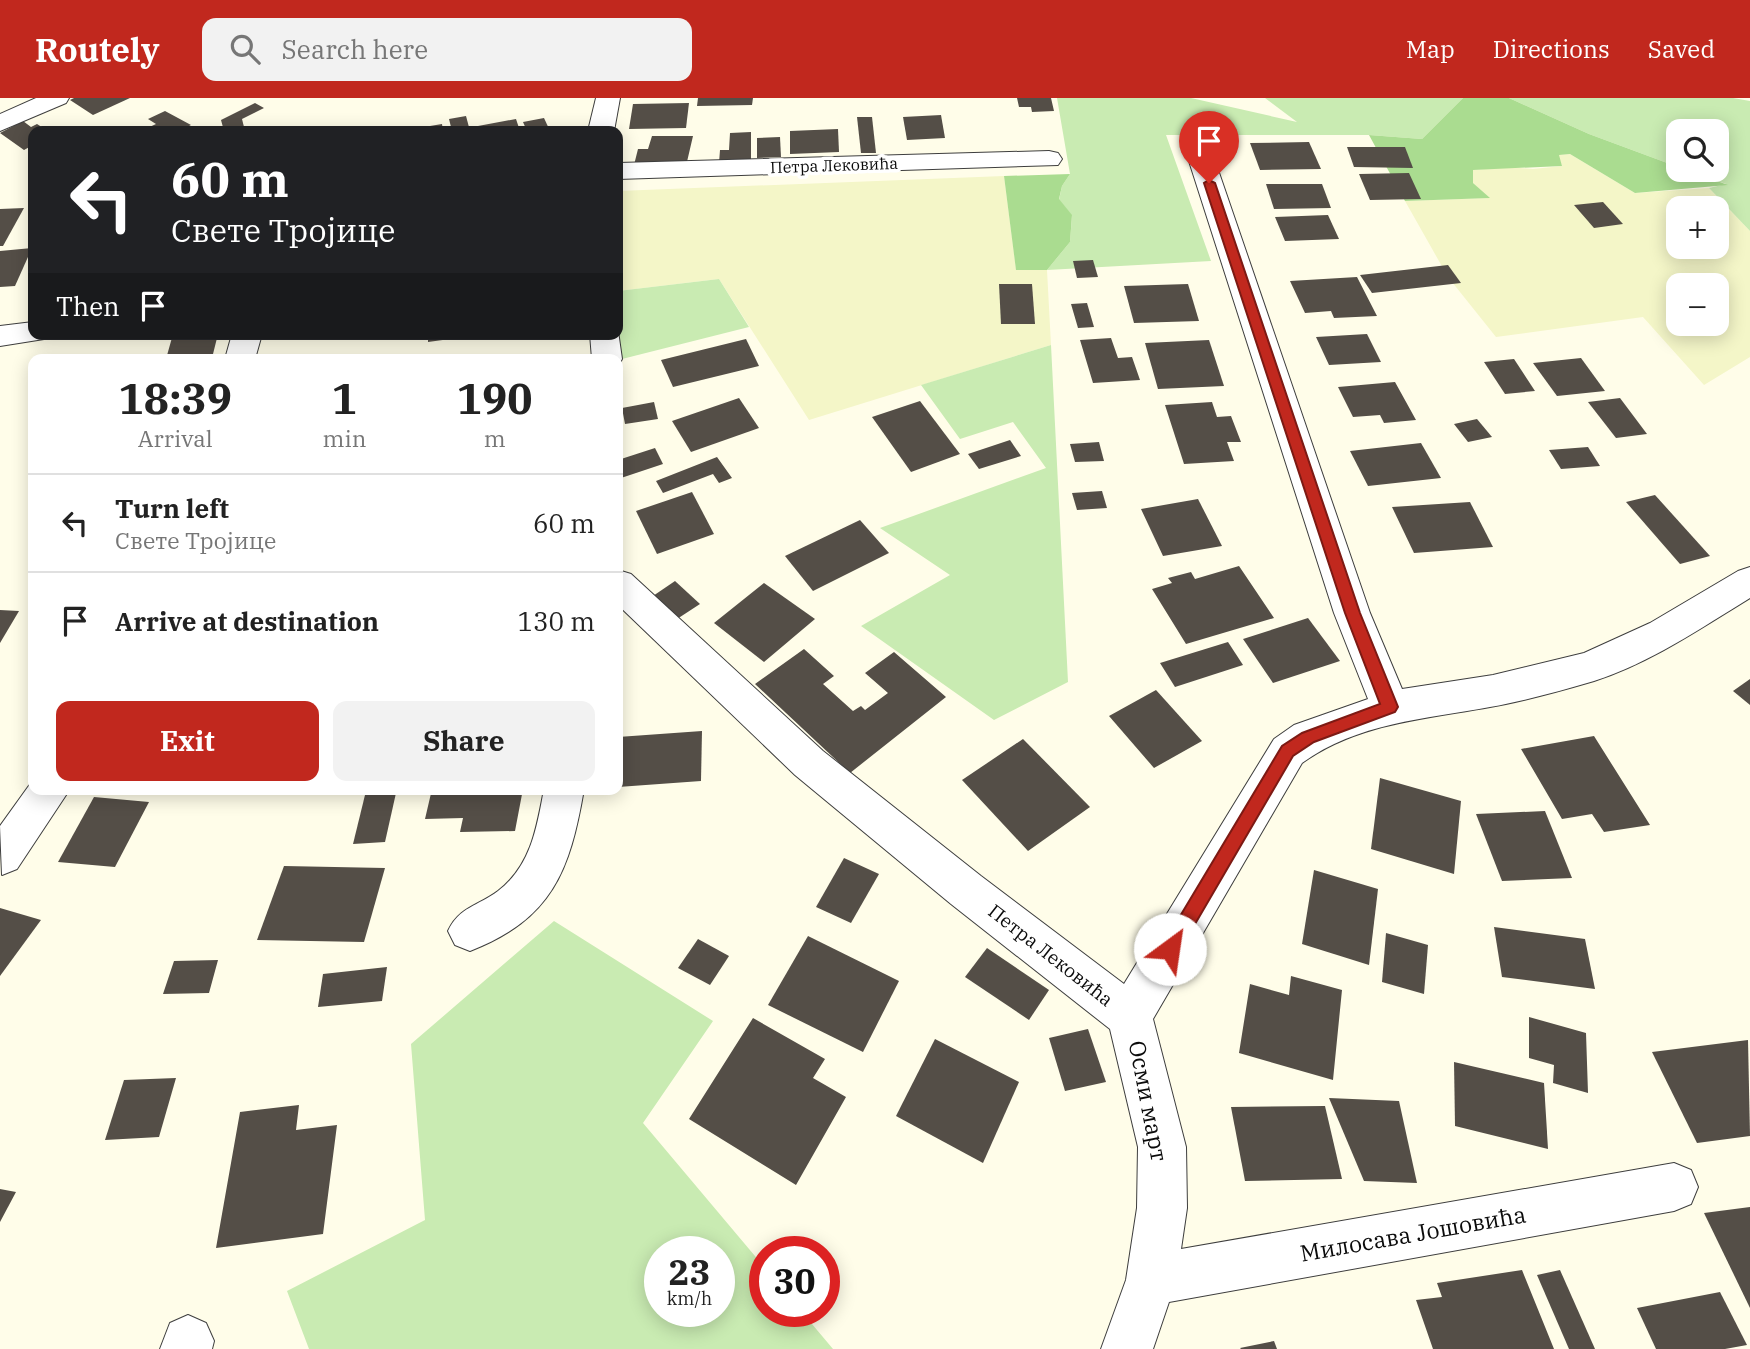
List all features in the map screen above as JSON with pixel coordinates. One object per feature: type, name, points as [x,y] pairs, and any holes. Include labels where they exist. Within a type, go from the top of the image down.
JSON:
[{"type":"street","points":[[0,123],[57,98]]},
{"type":"street","points":[[602,126],[608,98]]},
{"type":"street","points":[[1201,158],[1352,613],[1390,707]]},
{"type":"street","name":"Петра Лековића","points":[[623,172],[1049,159]]},
{"type":"street","points":[[0,336],[28,333]]},
{"type":"street","name":"Петра Лековића","points":[[623,589],[809,763],[966,890],[1130,1016],[1288,751],[1308,737],[1390,707],[1493,691],[1592,666],[1651,639],[1750,581]]},
{"type":"street","points":[[2,856],[46,795]]},
{"type":"street","points":[[470,931],[503,912],[526,894],[548,858],[563,795]]},
{"type":"street","name":"Осми март","points":[[1127,1349],[1151,1280],[1162,1208],[1162,1147],[1130,1016]]},
{"type":"street","name":"Милосава Јошовића","points":[[1151,1280],[1674,1187]]},
{"type":"green space","points":[[1057,98],[1191,98],[1297,122],[1265,98],[1463,98],[1422,139],[1369,135],[1166,135],[1211,261],[1047,270],[1070,242],[1072,216],[1059,200],[1062,186],[1070,174]]},
{"type":"green space","points":[[1463,98],[1509,98],[1589,134],[1666,163],[1666,182],[1720,182],[1728,185],[1635,193],[1570,154],[1559,155],[1562,166],[1473,170],[1473,183],[1490,198],[1405,201],[1369,135],[1422,139]]},
{"type":"green space","points":[[1509,98],[1733,98],[1750,101],[1750,231],[1729,209],[1729,196],[1717,196],[1709,188],[1726,184],[1720,182],[1729,182],[1729,119],[1666,119],[1666,163],[1589,134]]},
{"type":"green space","points":[[1570,154],[1635,193],[1709,188],[1717,196],[1666,196],[1666,259],[1729,259],[1729,209],[1750,231],[1750,357],[1704,385],[1643,317],[1496,337],[1448,277],[1405,201],[1489,198],[1473,183],[1473,170],[1562,166],[1558,155]]},
{"type":"green space","points":[[1070,174],[1062,186],[1059,199],[1072,215],[1070,242],[1047,270],[1016,270],[1004,176]]},
{"type":"green space","points":[[1004,176],[1016,269],[1047,270],[1051,345],[809,420],[719,279],[623,290],[623,191]]},
{"type":"green space","points":[[719,279],[749,327],[623,359],[623,354],[618,354],[618,340],[623,340],[623,290]]},
{"type":"green space","points":[[1051,345],[1068,682],[994,720],[861,626],[950,575],[880,528],[1046,468],[1013,422],[960,439],[921,385]]},
{"type":"green space","points":[[554,921],[713,1021],[643,1123],[749,1249],[749,1327],[814,1327],[833,1349],[309,1349],[287,1291],[425,1220],[411,1044]]},
{"type":"building","points":[[130,98],[93,115],[70,100]]},
{"type":"building","points":[[698,98],[753,98],[752,105],[697,106]]},
{"type":"building","points":[[1017,98],[1051,98],[1054,111],[1032,112],[1031,107],[1019,107]]},
{"type":"building","points":[[255,103],[264,108],[242,119],[244,126],[223,126],[221,120]]},
{"type":"building","points":[[689,103],[686,128],[629,129],[633,104]]},
{"type":"building","points":[[165,111],[191,125],[152,126],[156,124],[148,119]]},
{"type":"building","points":[[941,115],[945,138],[907,140],[903,117]]},
{"type":"building","points":[[466,116],[469,126],[451,126],[449,119]]},
{"type":"building","points":[[857,117],[872,117],[876,153],[861,153]]},
{"type":"building","points":[[544,118],[548,126],[525,126],[523,122]]},
{"type":"building","points":[[516,119],[518,126],[478,126]]},
{"type":"building","points":[[23,121],[30,126],[28,148],[24,150],[0,133]]},
{"type":"building","points":[[838,129],[839,152],[790,154],[790,131]]},
{"type":"building","points":[[751,132],[751,162],[719,163],[720,150],[729,150],[730,133]]},
{"type":"building","points":[[652,136],[693,136],[686,166],[634,165],[638,149],[648,149]]},
{"type":"building","points":[[780,137],[781,157],[757,158],[757,138]]},
{"type":"building","points":[[1309,142],[1321,169],[1260,170],[1250,143]]},
{"type":"building","points":[[1347,147],[1405,147],[1413,168],[1354,167]]},
{"type":"building","points":[[1409,173],[1421,199],[1370,200],[1359,174]]},
{"type":"building","points":[[1266,184],[1322,184],[1331,208],[1274,209]]},
{"type":"building","points":[[1603,202],[1623,224],[1594,228],[1574,205]]},
{"type":"building","points":[[24,208],[3,246],[0,246],[0,209]]},
{"type":"building","points":[[1328,215],[1339,239],[1285,241],[1275,217]]},
{"type":"building","points":[[28,248],[28,257],[15,286],[0,287],[0,251]]},
{"type":"building","points":[[1093,260],[1098,277],[1077,278],[1073,261]]},
{"type":"building","points":[[1448,265],[1461,283],[1372,293],[1360,275]]},
{"type":"building","points":[[1357,277],[1377,316],[1334,318],[1331,311],[1305,313],[1290,281]]},
{"type":"building","points":[[999,284],[1032,284],[1035,324],[1001,324]]},
{"type":"building","points":[[1188,284],[1199,321],[1134,323],[1124,286]]},
{"type":"building","points":[[1087,303],[1094,327],[1078,328],[1071,304]]},
{"type":"building","points":[[1367,334],[1381,362],[1329,365],[1316,337]]},
{"type":"building","points":[[1111,338],[1118,358],[1132,357],[1140,380],[1093,383],[1080,340]]},
{"type":"building","points":[[746,339],[759,366],[673,387],[661,360]]},
{"type":"building","points":[[171,340],[216,340],[213,354],[167,354]]},
{"type":"building","points":[[1209,340],[1224,386],[1158,389],[1145,343]]},
{"type":"building","points":[[1581,358],[1605,391],[1557,396],[1533,363]]},
{"type":"building","points":[[1514,359],[1535,391],[1505,394],[1484,362]]},
{"type":"building","points":[[1395,382],[1416,420],[1384,423],[1380,415],[1353,417],[1338,387]]},
{"type":"building","points":[[739,398],[759,428],[691,452],[672,421]]},
{"type":"building","points":[[1620,398],[1647,434],[1616,438],[1588,402]]},
{"type":"building","points":[[920,401],[960,454],[911,472],[872,417]]},
{"type":"building","points":[[654,402],[658,419],[625,424],[623,408]]},
{"type":"building","points":[[1212,402],[1217,417],[1231,416],[1241,442],[1227,442],[1234,461],[1184,464],[1165,405]]},
{"type":"building","points":[[1477,419],[1492,437],[1468,442],[1454,424]]},
{"type":"building","points":[[1010,440],[1021,456],[979,469],[968,454]]},
{"type":"building","points":[[1099,442],[1104,461],[1075,462],[1070,444]]},
{"type":"building","points":[[1421,443],[1441,478],[1368,486],[1350,451]]},
{"type":"building","points":[[1588,447],[1600,466],[1561,469],[1549,450]]},
{"type":"building","points":[[655,448],[663,464],[623,477],[623,458]]},
{"type":"building","points":[[717,457],[732,478],[719,483],[713,474],[663,493],[656,481]]},
{"type":"building","points":[[1102,491],[1107,508],[1077,510],[1072,493]]},
{"type":"building","points":[[692,492],[714,534],[657,554],[636,511]]},
{"type":"building","points":[[1655,495],[1710,556],[1680,564],[1626,502]]},
{"type":"building","points":[[1198,499],[1222,546],[1163,556],[1141,509]]},
{"type":"building","points":[[1470,502],[1493,547],[1414,553],[1392,507]]},
{"type":"building","points":[[860,520],[889,553],[813,591],[785,556]]},
{"type":"building","points":[[1239,566],[1274,618],[1186,644],[1152,589],[1172,583],[1168,578],[1191,572],[1195,579]]},
{"type":"building","points":[[675,581],[700,604],[677,619],[653,596]]},
{"type":"building","points":[[764,583],[815,619],[764,662],[714,623]]},
{"type":"building","points":[[0,610],[19,611],[0,643]]},
{"type":"building","points":[[1308,618],[1340,661],[1273,683],[1243,639]]},
{"type":"building","points":[[1228,642],[1243,665],[1175,687],[1160,663]]},
{"type":"building","points":[[804,649],[834,676],[823,684],[853,711],[861,706],[865,710],[888,693],[865,673],[894,652],[946,697],[850,773],[755,684]]},
{"type":"building","points":[[1750,679],[1750,705],[1733,691]]},
{"type":"building","points":[[1156,690],[1202,741],[1154,768],[1109,716]]},
{"type":"building","points":[[702,731],[701,781],[623,787],[623,737]]},
{"type":"building","points":[[1594,736],[1650,825],[1604,832],[1592,814],[1562,819],[1521,749]]},
{"type":"building","points":[[1023,739],[1090,807],[1028,851],[962,780]]},
{"type":"building","points":[[1380,778],[1461,801],[1454,874],[1371,849]]},
{"type":"building","points":[[365,795],[396,795],[385,842],[353,844]]},
{"type":"building","points":[[431,795],[522,795],[515,831],[460,832],[463,818],[425,819]]},
{"type":"building","points":[[94,797],[149,802],[115,867],[58,862]]},
{"type":"building","points":[[1545,811],[1572,878],[1502,881],[1476,814]]},
{"type":"building","points":[[844,858],[879,874],[851,923],[816,907]]},
{"type":"building","points":[[284,866],[385,868],[364,942],[257,940]]},
{"type":"building","points":[[1314,870],[1378,889],[1369,965],[1302,944]]},
{"type":"building","points":[[0,908],[41,920],[0,976]]},
{"type":"building","points":[[1494,927],[1585,939],[1595,989],[1502,977]]},
{"type":"building","points":[[1386,933],[1428,945],[1424,994],[1382,982]]},
{"type":"building","points":[[808,936],[899,981],[863,1052],[768,1005]]},
{"type":"building","points":[[698,939],[729,956],[710,985],[678,968]]},
{"type":"building","points":[[987,948],[1049,990],[1029,1020],[965,977]]},
{"type":"building","points":[[218,960],[209,993],[163,994],[174,961]]},
{"type":"building","points":[[387,967],[382,1001],[318,1007],[323,974]]},
{"type":"building","points":[[1291,976],[1342,990],[1333,1080],[1239,1053],[1250,984],[1289,995]]},
{"type":"building","points":[[1529,1017],[1586,1033],[1588,1093],[1553,1083],[1554,1065],[1529,1058]]},
{"type":"building","points":[[753,1018],[825,1059],[813,1078],[846,1097],[796,1185],[689,1119]]},
{"type":"building","points":[[1088,1029],[1106,1082],[1065,1091],[1049,1038]]},
{"type":"building","points":[[935,1039],[1019,1082],[983,1163],[896,1116]]},
{"type":"building","points":[[1748,1040],[1750,1136],[1697,1143],[1652,1052]]},
{"type":"building","points":[[1454,1062],[1544,1083],[1548,1149],[1455,1126]]},
{"type":"building","points":[[176,1078],[159,1137],[105,1140],[124,1080]]},
{"type":"building","points":[[1329,1098],[1399,1101],[1417,1183],[1364,1181]]},
{"type":"building","points":[[299,1105],[296,1130],[337,1125],[323,1234],[216,1248],[240,1112]]},
{"type":"building","points":[[1325,1106],[1342,1179],[1245,1181],[1231,1107]]},
{"type":"building","points":[[0,1189],[16,1192],[0,1222]]},
{"type":"building","points":[[1750,1207],[1750,1308],[1704,1213]]},
{"type":"building","points":[[1522,1270],[1554,1349],[1433,1349],[1416,1300],[1442,1297],[1437,1283]]},
{"type":"building","points":[[1560,1270],[1595,1349],[1569,1349],[1537,1275]]},
{"type":"building","points":[[1720,1292],[1747,1345],[1725,1349],[1656,1349],[1637,1308]]},
{"type":"building","points":[[1274,1341],[1277,1349],[1240,1348]]},
{"type":"route","points":[[1170,949],[1288,751],[1308,737],[1390,707],[1352,613],[1209,183]]}]
